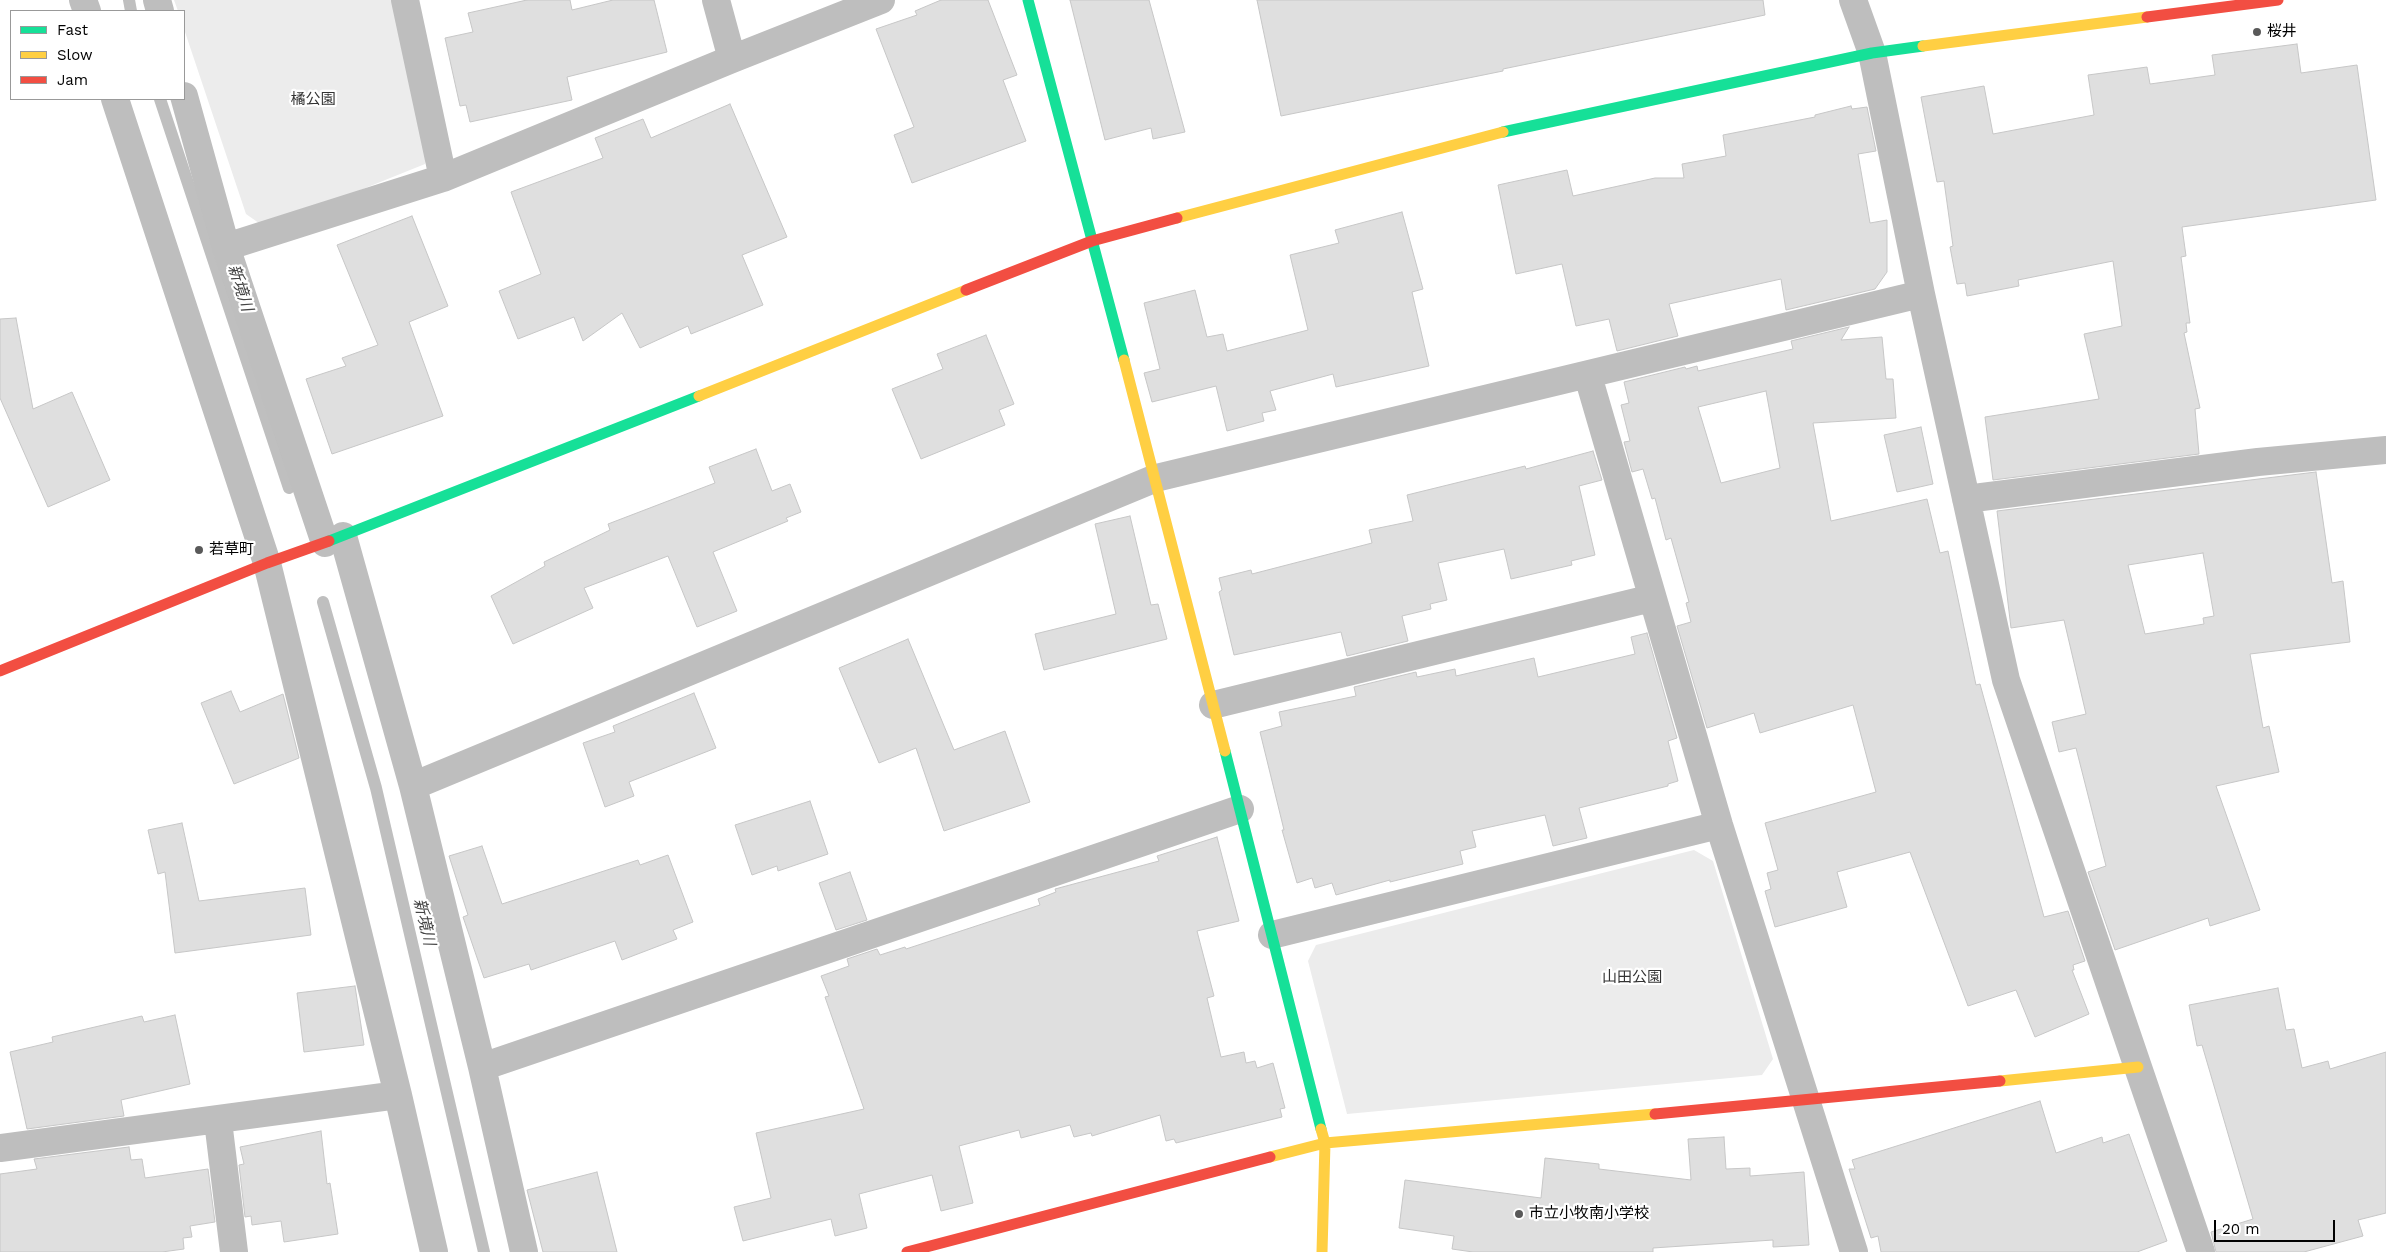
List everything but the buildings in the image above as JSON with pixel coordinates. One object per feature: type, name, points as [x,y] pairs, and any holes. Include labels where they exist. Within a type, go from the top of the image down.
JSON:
[{"type":"street","points":[[405,0],[444,178]]},
{"type":"street","points":[[716,0],[732,59]]},
{"type":"street","points":[[226,247],[444,178],[732,59],[881,0]]},
{"type":"street","points":[[1028,0],[1156,478],[1325,1143],[1322,1252]]},
{"type":"street","points":[[1853,0],[1872,52],[1921,294],[2006,680],[2201,1252]]},
{"type":"street","points":[[0,671],[267,563],[334,540],[1092,241],[1480,137],[1872,52],[2200,5],[2278,0]]},
{"type":"street","points":[[115,100],[267,563],[398,1095],[434,1252]]},
{"type":"street","points":[[185,100],[226,247],[334,540],[413,786],[482,1067],[524,1252]]},
{"type":"street","points":[[413,786],[1156,478],[1588,376],[1921,294]]},
{"type":"street","points":[[1588,376],[1719,825],[1854,1252]]},
{"type":"street","points":[[1966,499],[2258,462],[2386,450]]},
{"type":"street","points":[[1213,706],[1652,598]]},
{"type":"street","points":[[482,1067],[1240,808]]},
{"type":"street","points":[[1272,935],[1719,825]]},
{"type":"street","points":[[907,1252],[1325,1143],[1806,1101],[2138,1067]]},
{"type":"street","points":[[0,1148],[398,1095]]},
{"type":"street","points":[[218,1120],[234,1252]]},
{"type":"green space","name":"橘公園","points":[[174,0],[393,0],[428,148],[425,164],[266,228],[246,214],[185,32],[185,10],[178,10]]},
{"type":"green space","name":"山田公園","points":[[1694,850],[1713,861],[1773,1059],[1762,1075],[1347,1114],[1308,961],[1316,945]]},
{"type":"waterway","name":"新境川","points":[[129,0],[131,10]]},
{"type":"waterway","name":"新境川","points":[[160,100],[289,488]]},
{"type":"waterway","name":"新境川","points":[[323,602],[376,788],[484,1252]]},
{"type":"traffic: fast","points":[[1028,0],[1124,360]]},
{"type":"traffic: fast","points":[[1503,132],[1872,53],[1923,46]]},
{"type":"traffic: fast","points":[[329,541],[699,396]]},
{"type":"traffic: fast","points":[[1225,751],[1321,1129]]},
{"type":"traffic: slow","points":[[1923,46],[2147,17]]},
{"type":"traffic: slow","points":[[1177,218],[1503,132]]},
{"type":"traffic: slow","points":[[699,396],[966,290]]},
{"type":"traffic: slow","points":[[1124,360],[1225,751]]},
{"type":"traffic: slow","points":[[2000,1081],[2138,1067]]},
{"type":"traffic: slow","points":[[1270,1157],[1325,1143],[1655,1114]]},
{"type":"traffic: slow","points":[[1321,1129],[1325,1143],[1322,1252]]},
{"type":"traffic: jam","points":[[2147,17],[2278,0]]},
{"type":"traffic: jam","points":[[966,290],[1092,241],[1177,218]]},
{"type":"traffic: jam","points":[[0,671],[267,563],[329,541]]},
{"type":"traffic: jam","points":[[1655,1114],[2000,1081]]},
{"type":"traffic: jam","points":[[907,1252],[1270,1157]]},
{"type":"place","name":"桜井","points":[[2257,32]]},
{"type":"place","name":"若草町","points":[[199,550]]},
{"type":"place","name":"市立小牧南小学校","points":[[1519,1214]]}]
